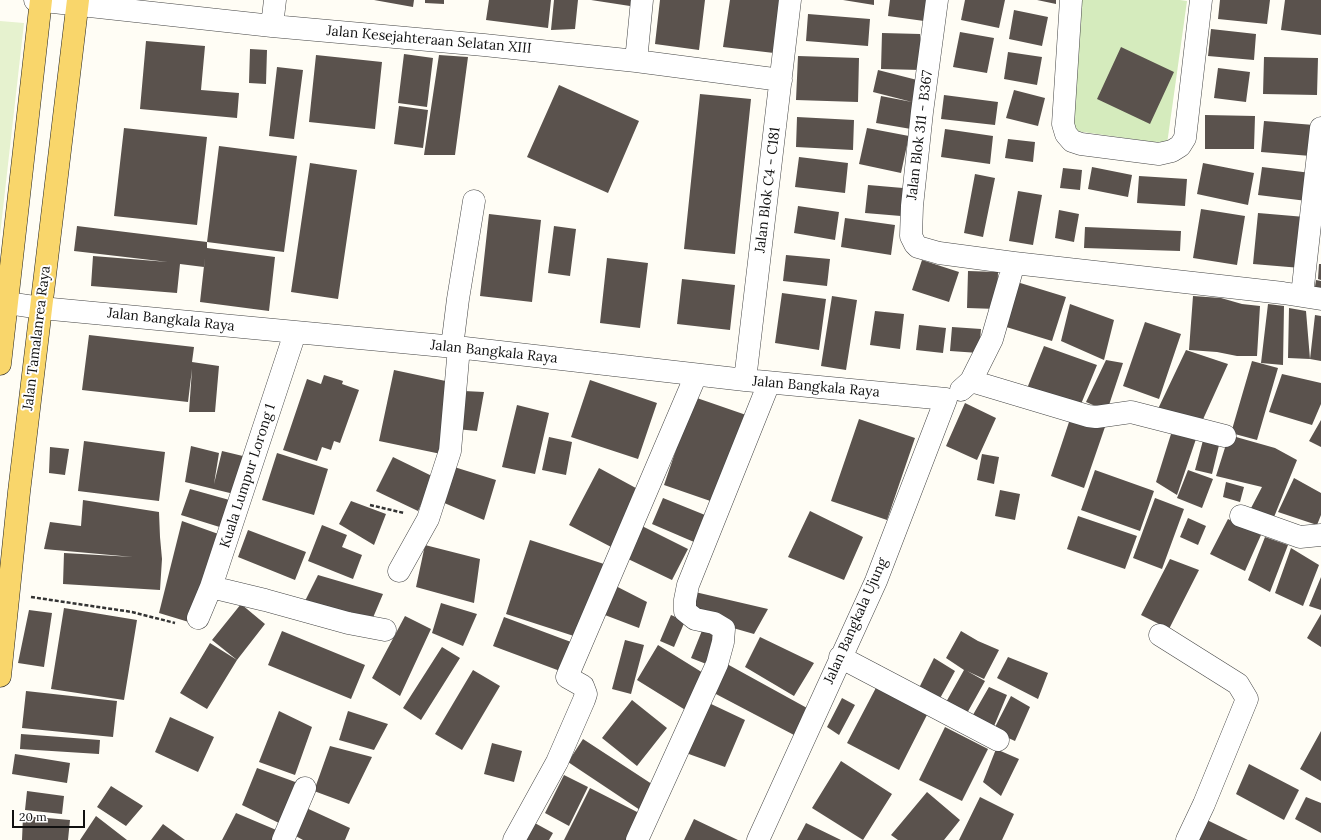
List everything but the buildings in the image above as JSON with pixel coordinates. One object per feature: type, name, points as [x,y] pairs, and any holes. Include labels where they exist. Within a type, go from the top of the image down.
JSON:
[{"type":"main road","points":[[0,364],[3,302],[39,0]]},
{"type":"main road","name":"Jalan Tamalanrea Raya","points":[[0,676],[19,492],[77,3]]},
{"type":"street","name":"Jalan Kesejahteraan Selatan XIII","points":[[39,0],[77,3],[272,26],[484,45],[636,61],[781,80]]},
{"type":"street","points":[[272,26],[275,0]]},
{"type":"street","points":[[636,61],[642,0]]},
{"type":"street","name":"Jalan Blok C4 - C181","points":[[745,380],[790,0]]},
{"type":"street","name":"Jalan Blok 311 - B367","points":[[937,0],[921,120],[912,206],[911,229],[913,240],[918,247],[939,253],[1014,263]]},
{"type":"street","points":[[1071,0],[1063,124],[1066,134],[1072,141],[1081,144],[1159,154],[1172,151],[1180,146],[1185,138],[1201,0]]},
{"type":"street","points":[[946,399],[963,389],[971,381],[992,339],[1014,263],[1311,297],[1321,128]]},
{"type":"street","points":[[399,572],[428,519],[450,451],[458,299],[474,201]]},
{"type":"street","name":"Jalan Bangkala Raya","points":[[3,302],[41,308],[456,347],[769,383],[946,399]]},
{"type":"street","name":"Kuala Lumpur Lorong 1","points":[[198,618],[211,587],[295,332]]},
{"type":"street","points":[[514,840],[557,762],[584,700],[586,694],[583,686],[567,677],[696,375]]},
{"type":"street","points":[[971,381],[1088,416],[1096,417],[1131,412],[1225,436]]},
{"type":"street","points":[[638,840],[717,664],[723,642],[724,629],[714,623],[695,619],[685,611],[685,600],[688,585],[769,383]]},
{"type":"street","name":"Jalan Bangkala Ujung","points":[[758,840],[840,657],[876,581],[946,399]]},
{"type":"street","points":[[1242,516],[1300,538],[1321,535]]},
{"type":"street","points":[[211,587],[266,600],[348,623],[385,630]]},
{"type":"street","points":[[1160,635],[1238,684],[1247,699],[1204,804],[1186,840]]},
{"type":"street","points":[[840,657],[998,740]]},
{"type":"street","points":[[283,840],[305,788]]},
{"type":"path","points":[[370,505],[428,519]]},
{"type":"path","points":[[9,594],[132,612],[187,626],[193,624],[198,618]]},
{"type":"green space","points":[[1081,0],[1187,1],[1167,144],[1069,130]]},
{"type":"green space","points":[[0,21],[24,23],[0,235]]}]
